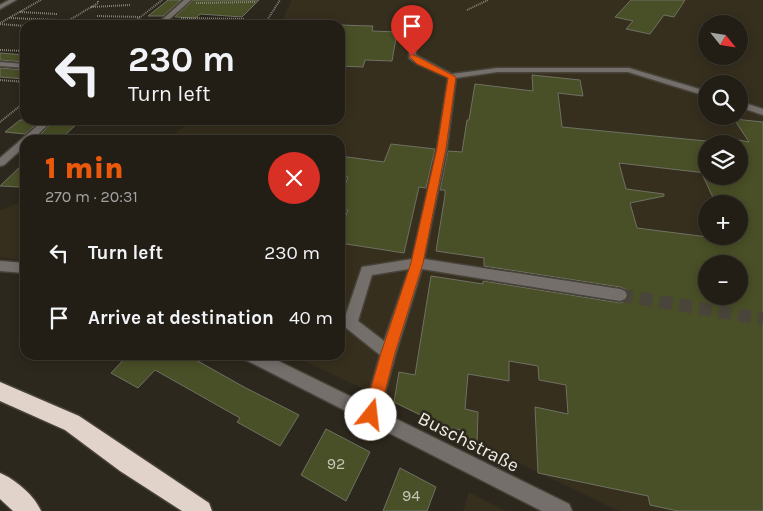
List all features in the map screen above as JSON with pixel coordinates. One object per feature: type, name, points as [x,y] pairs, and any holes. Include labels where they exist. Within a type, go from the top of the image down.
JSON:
[{"type":"highway","points":[[0,392],[72,423],[201,511]]},
{"type":"highway","points":[[0,484],[30,511]]},
{"type":"street","points":[[0,7],[13,0]]},
{"type":"street","points":[[165,20],[187,1]]},
{"type":"street","points":[[412,26],[412,56],[420,62],[452,77],[498,70],[629,70],[698,92]]},
{"type":"street","points":[[0,64],[20,66]]},
{"type":"street","points":[[371,415],[388,353],[417,263],[442,148],[452,77]]},
{"type":"street","points":[[748,107],[763,112]]},
{"type":"street","points":[[33,135],[44,125]]},
{"type":"street","points":[[0,163],[20,146]]},
{"type":"street","points":[[388,353],[350,323],[367,271],[417,263],[620,295]]},
{"type":"street","points":[[0,266],[20,268]]},
{"type":"street","name":"Buschstraße","points":[[260,360],[371,415],[537,505],[562,511]]},
{"type":"path","points":[[0,24],[42,0]]},
{"type":"path","points":[[70,20],[98,2],[98,0]]},
{"type":"path","points":[[137,20],[162,0]]},
{"type":"path","points":[[267,20],[280,0]]},
{"type":"path","points":[[467,10],[488,0]]},
{"type":"path","points":[[187,1],[256,2]]},
{"type":"path","points":[[90,7],[130,5]]},
{"type":"path","points":[[19,12],[58,14]]},
{"type":"path","points":[[97,16],[141,17]]},
{"type":"path","points":[[9,18],[48,20]]},
{"type":"path","points":[[167,18],[245,19]]},
{"type":"path","points":[[0,24],[20,26]]},
{"type":"path","points":[[0,50],[20,51]]},
{"type":"path","points":[[0,80],[20,82]]},
{"type":"path","points":[[0,122],[20,106]]},
{"type":"shaded area","points":[[292,0],[763,0],[763,511],[619,511],[302,360],[345,360],[345,135],[173,135],[186,125],[345,125],[345,20],[282,20]]},
{"type":"shaded area","points":[[20,202],[20,260],[0,257],[0,211]]},
{"type":"shaded area","points":[[469,492],[505,511],[463,511]]},
{"type":"building","points":[[168,0],[181,0],[163,16],[148,16]]},
{"type":"building","points":[[193,0],[259,0],[242,17],[200,14],[196,18],[175,17]]},
{"type":"building","points":[[631,0],[685,0],[674,17],[664,15],[650,34],[626,29],[633,21],[615,17]]},
{"type":"building","points":[[345,25],[373,26],[372,31],[397,32],[392,61],[365,60],[363,67],[345,66]]},
{"type":"building","points":[[0,53],[20,55],[20,62],[0,60]]},
{"type":"building","points":[[0,68],[20,70],[20,79],[0,77]]},
{"type":"building","points":[[532,75],[580,80],[583,96],[558,93],[562,127],[698,140],[698,172],[619,163],[626,189],[664,194],[664,196],[630,203],[637,228],[698,236],[698,245],[748,245],[748,195],[712,195],[707,185],[748,185],[748,135],[744,135],[738,125],[748,125],[748,120],[763,122],[763,511],[678,511],[650,505],[648,496],[538,473],[535,407],[568,414],[566,385],[539,380],[538,366],[509,361],[509,381],[468,374],[465,409],[478,412],[477,443],[462,435],[462,430],[445,427],[394,402],[399,372],[415,375],[431,276],[483,284],[483,281],[620,303],[626,301],[629,296],[627,290],[620,287],[484,266],[484,258],[436,251],[445,195],[445,190],[440,190],[448,151],[462,152],[475,84],[533,91]]},
{"type":"building","points":[[20,120],[20,125],[35,125],[25,134],[5,132]]},
{"type":"building","points":[[50,125],[76,125],[65,135],[40,135]]},
{"type":"building","points":[[391,144],[435,149],[426,188],[419,187],[404,253],[345,244],[345,218],[348,210],[345,210],[345,185],[348,177],[345,177],[345,157],[384,162]]},
{"type":"building","points":[[20,167],[20,185],[18,187],[0,186]]},
{"type":"building","points":[[123,360],[196,360],[299,415],[280,446],[237,422],[240,418],[155,370],[138,388],[111,373]]},
{"type":"building","points":[[326,429],[370,452],[346,501],[301,475]]},
{"type":"building","points":[[400,468],[436,487],[427,511],[383,511]]},
{"type":"tunnel","points":[[620,295],[763,319]]},
{"type":"route","points":[[371,415],[398,319],[417,263],[442,148],[452,77],[420,62],[412,56]]}]
